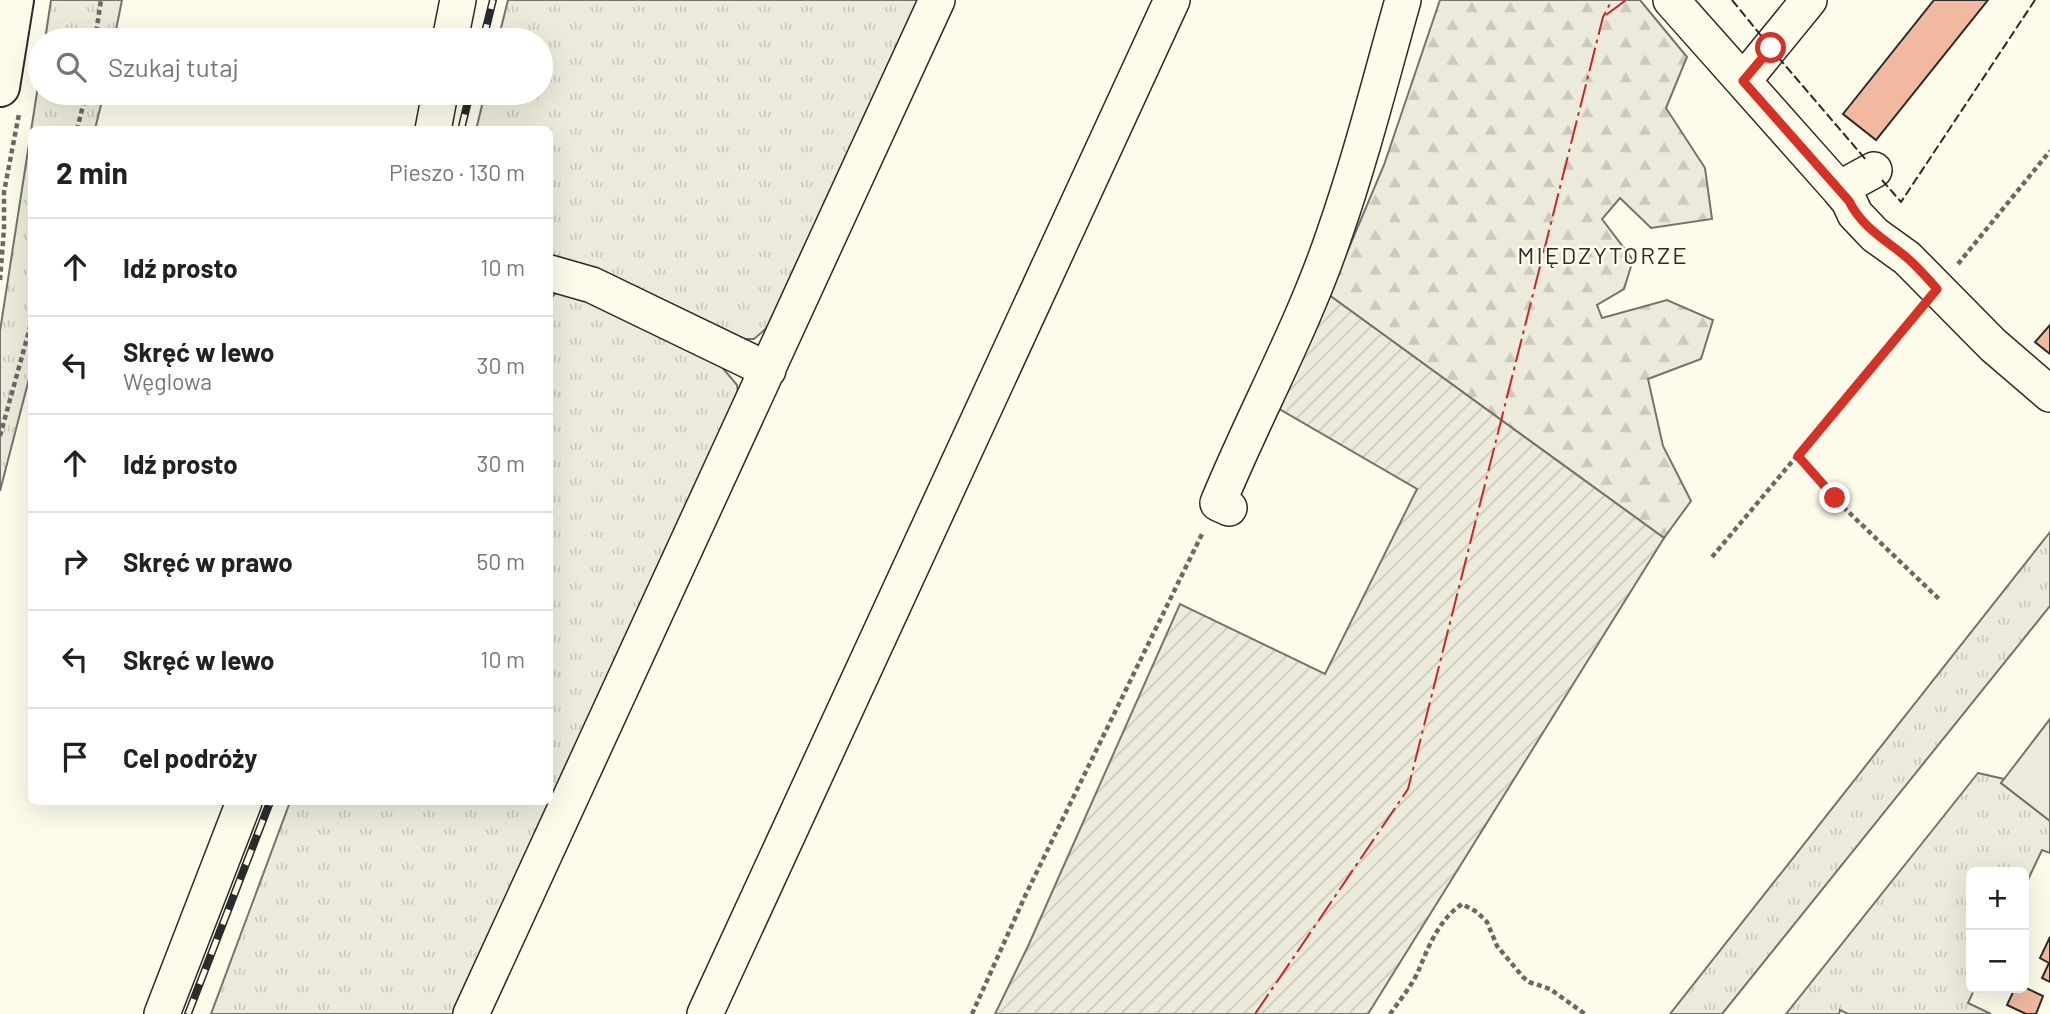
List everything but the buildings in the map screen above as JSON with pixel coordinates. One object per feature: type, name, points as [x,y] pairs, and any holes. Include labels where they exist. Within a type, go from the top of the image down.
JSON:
[{"type":"highway","points":[[10,97],[14,0]]},
{"type":"street","points":[[452,28],[458,0]]},
{"type":"street","points":[[471,1014],[937,0]]},
{"type":"street","points":[[705,1014],[1172,0]]},
{"type":"street","points":[[1223,506],[1246,435],[1300,321],[1334,236],[1403,0]]},
{"type":"street","points":[[1671,0],[1844,195],[1855,214],[1875,234],[1907,258],[1993,345],[2050,394]]},
{"type":"street","points":[[1743,81],[1809,0]]},
{"type":"street","points":[[434,126],[438,105]]},
{"type":"street","points":[[1844,195],[1874,170]]},
{"type":"street","points":[[553,274],[592,285],[768,370]]},
{"type":"street","points":[[162,1014],[243,805]]},
{"type":"path","points":[[97,28],[101,0]]},
{"type":"path","points":[[0,280],[10,97]]},
{"type":"path","points":[[79,126],[83,105]]},
{"type":"path","points":[[1712,558],[2050,151]]},
{"type":"path","points":[[0,436],[28,334]]},
{"type":"path","points":[[1798,456],[1835,498],[1940,600]]},
{"type":"path","points":[[972,1014],[1026,894],[1223,506]]},
{"type":"path","points":[[1390,1014],[1420,968],[1423,954],[1436,933],[1452,911],[1462,904],[1477,912],[1487,922],[1497,946],[1523,977],[1529,982],[1550,989],[1585,1013]]},
{"type":"green space","points":[[51,0],[122,0],[116,28],[47,28]]},
{"type":"green space","points":[[508,0],[922,0],[770,325],[754,339],[735,339],[553,258],[553,126],[477,126],[482,105],[553,105],[553,28],[501,28]]},
{"type":"green space","points":[[1440,0],[1640,0],[1687,57],[1666,108],[1705,168],[1712,219],[1651,228],[1620,198],[1602,219],[1633,260],[1624,289],[1597,305],[1602,318],[1667,300],[1713,320],[1701,359],[1648,379],[1663,446],[1691,501],[1664,538],[1329,295],[1384,165]]},
{"type":"green space","points":[[35,105],[101,105],[96,126],[32,126]]},
{"type":"green space","points":[[28,150],[28,383],[0,491],[0,331]]},
{"type":"green space","points":[[562,287],[721,366],[737,385],[738,393],[553,802],[553,296]]},
{"type":"green space","points":[[1329,295],[1664,538],[1368,1014],[995,1014],[1029,944],[1180,604],[1325,674],[1417,489],[1276,407]]},
{"type":"green space","points":[[2050,532],[2050,606],[1722,1014],[1670,1014]]},
{"type":"green space","points":[[1978,773],[2004,779],[2001,783],[2050,821],[2050,853],[2042,850],[2029,877],[2029,867],[1966,867],[1966,993],[1973,993],[1968,1003],[1991,1014],[1848,1014],[1840,1010],[1839,1014],[1786,1014]]},
{"type":"green space","points":[[289,805],[552,805],[457,1014],[211,1014]]},
{"type":"shaded area","points":[[2050,719],[2050,821],[2001,783]]},
{"type":"railway","points":[[486,28],[493,0]]},
{"type":"railway","points":[[462,126],[467,105]]},
{"type":"railway","points":[[188,1014],[269,805]]},
{"type":"fence","points":[[1732,0],[1763,38]]},
{"type":"fence","points":[[1882,180],[1901,202],[2035,0]]},
{"type":"fence","points":[[1778,57],[1867,161]]},
{"type":"power","points":[[1255,1014],[1408,789],[1603,17],[1612,0]]},
{"type":"power","points":[[1606,15],[1626,0]]},
{"type":"district","name":"MIĘDZYTORZE","points":[[1603,256]]},
{"type":"route","points":[[1771,48],[1743,81],[1849,201],[1855,214],[1875,234],[1907,258],[1937,289],[1798,456],[1835,498]]}]
